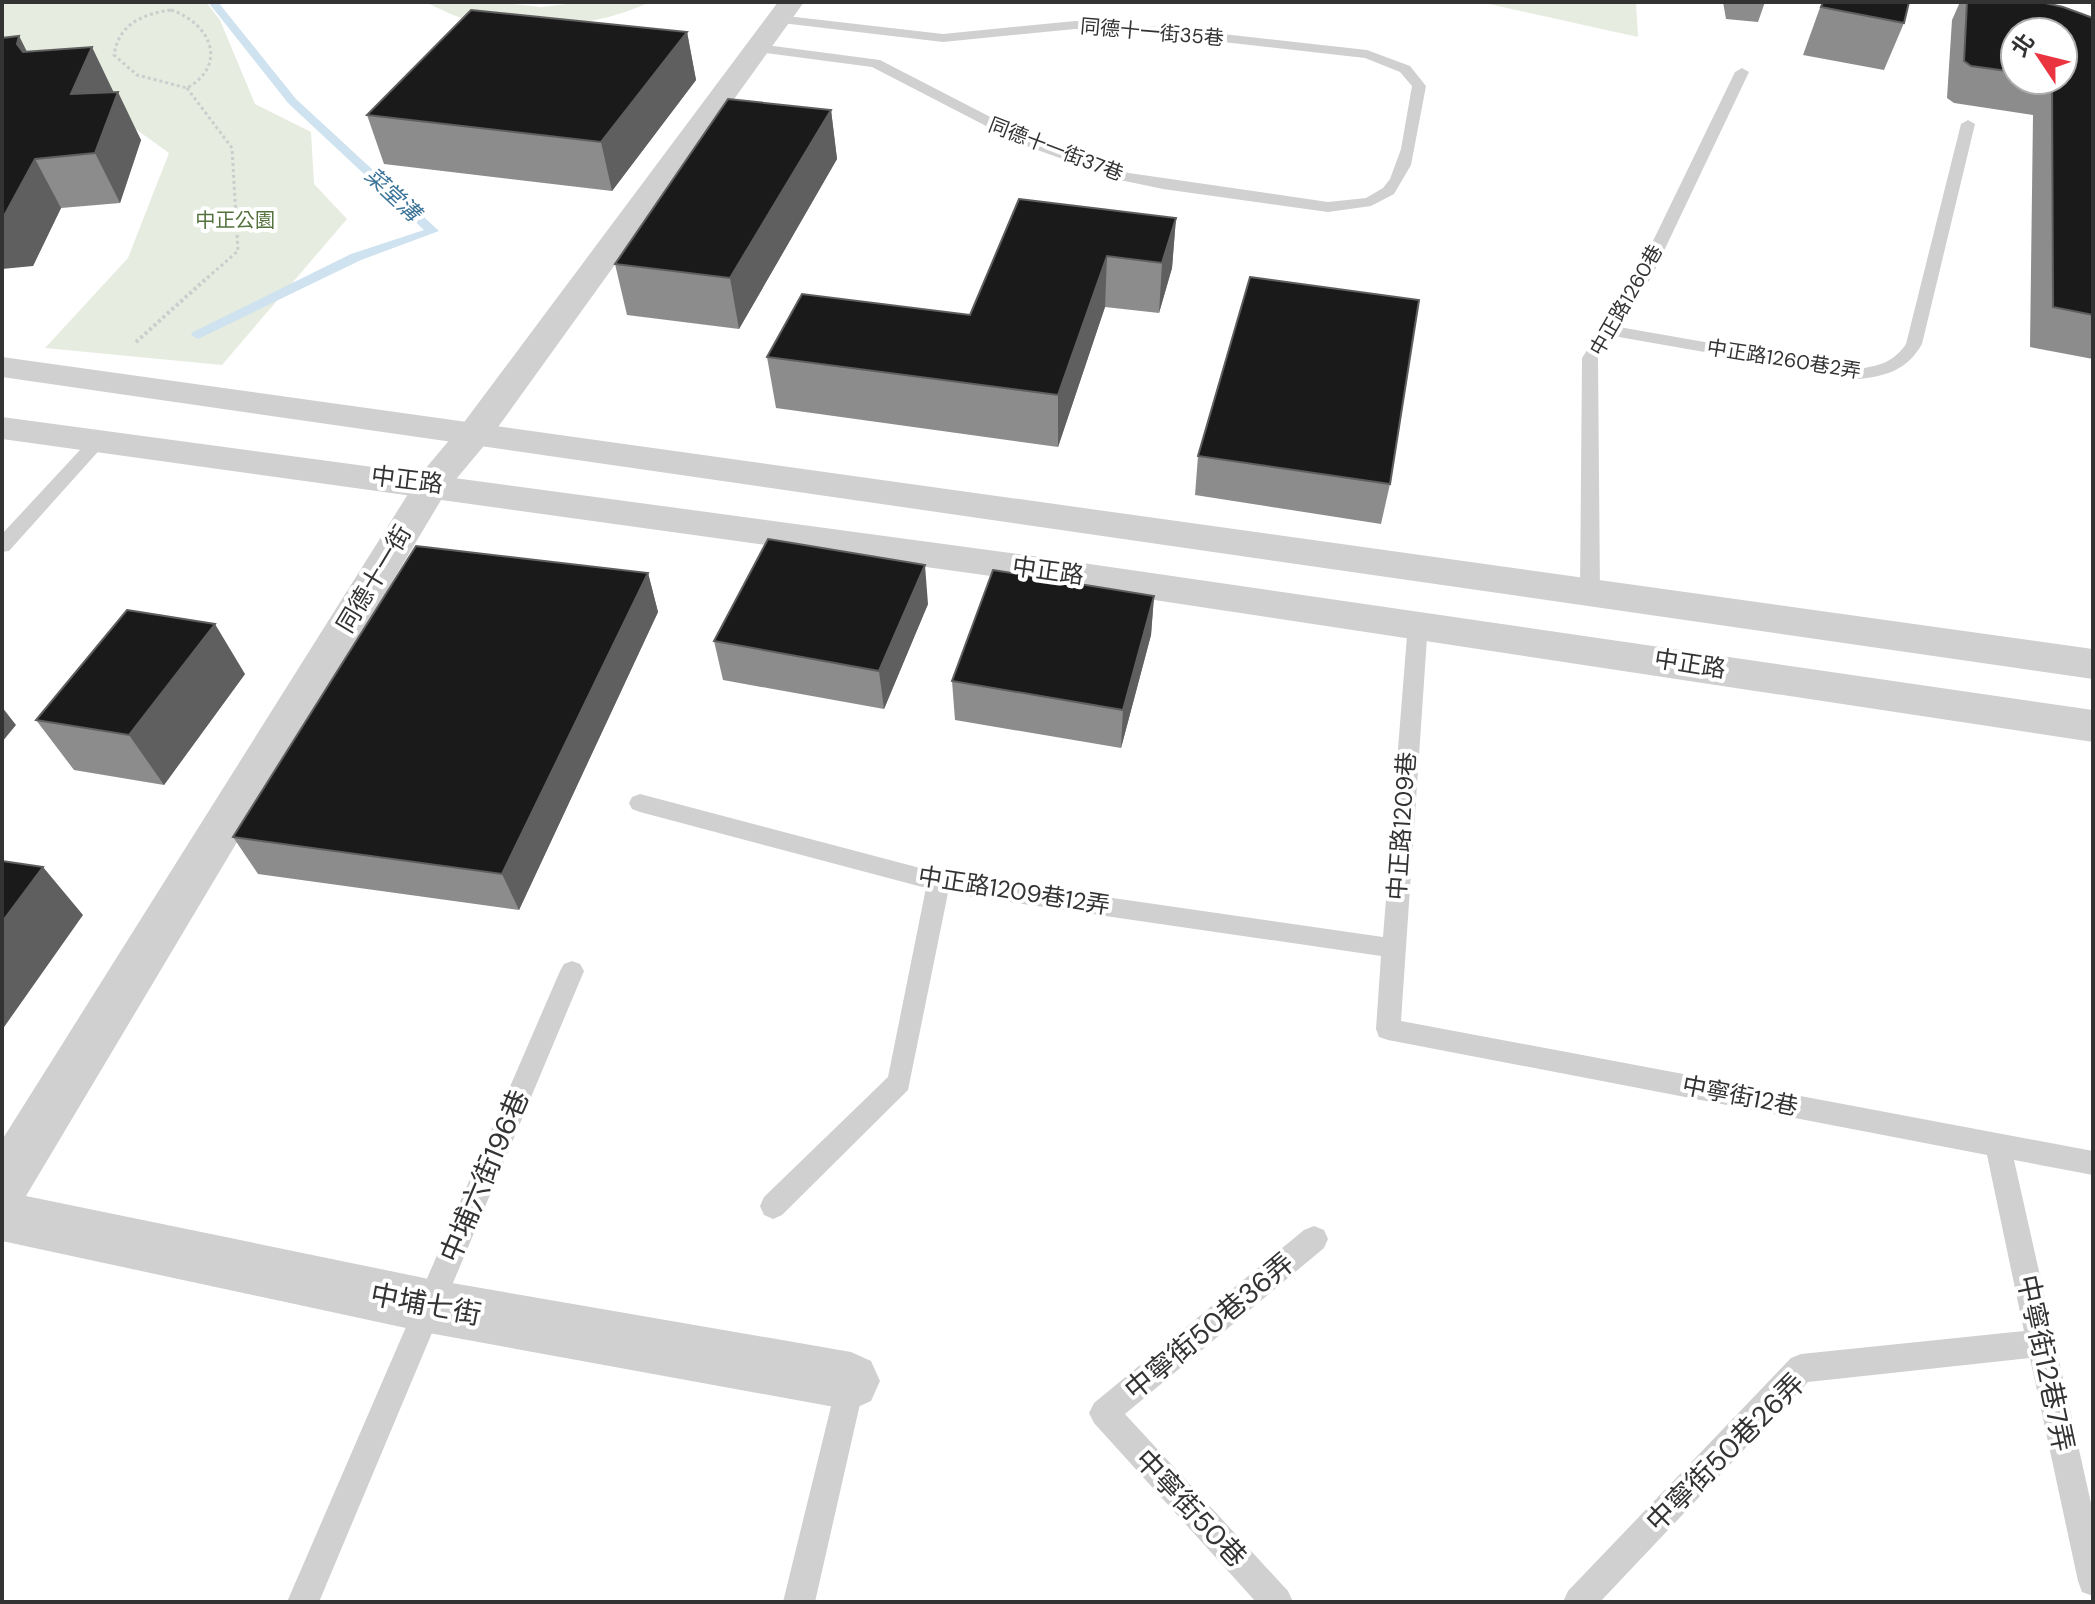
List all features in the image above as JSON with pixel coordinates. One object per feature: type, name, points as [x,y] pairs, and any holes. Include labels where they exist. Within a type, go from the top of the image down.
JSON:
[{"type":"street","name":"同德十一街","points":[[2,1187],[433,483],[475,433],[776,23]]},
{"type":"street","points":[[2,367],[2093,664]]},
{"type":"street","name":"中正路","points":[[2,428],[433,483],[1418,623],[2093,726]]},
{"type":"street","name":"中埔七街","points":[[2,1216],[429,1306],[851,1381]]},
{"type":"lane","name":"同德十一街35巷","points":[[776,23],[943,38],[1075,25],[1161,31],[1367,54],[1405,69],[1419,86],[1402,171]]},
{"type":"lane","name":"同德十一街37巷","points":[[776,23],[875,63],[1026,141],[1096,168],[1163,185],[1328,207],[1378,199],[1394,186],[1402,171]]},
{"type":"lane","name":"中正路1260巷","points":[[1590,594],[1590,358],[1644,276],[1742,72]]},
{"type":"lane","name":"中正路1260巷2弄","points":[[1608,330],[1843,372],[1886,371],[1905,360],[1914,344],[1968,124]]},
{"type":"lane","points":[[2,546],[98,441]]},
{"type":"lane","name":"中正路1209巷","points":[[1388,1029],[1418,623]]},
{"type":"lane","name":"中正路1209巷12弄","points":[[640,803],[939,882],[1393,948]]},
{"type":"lane","points":[[773,1206],[899,1082],[939,882]]},
{"type":"lane","name":"中埔六街196巷","points":[[303,1602],[572,971]]},
{"type":"lane","name":"中寧街12巷","points":[[1388,1029],[2093,1163]]},
{"type":"lane","name":"中寧街12巷7弄","points":[[1998,1146],[2093,1581]]},
{"type":"lane","name":"中寧街50巷36弄","points":[[1104,1413],[1314,1239]]},
{"type":"lane","name":"中寧街50巷26弄","points":[[1579,1602],[1801,1368],[2041,1343]]},
{"type":"lane","points":[[799,1602],[851,1381]]},
{"type":"lane","name":"中寧街50巷","points":[[1104,1413],[1277,1602]]},
{"type":"path","points":[[153,2],[157,12]]},
{"type":"path","points":[[133,344],[238,251],[232,148],[187,88],[149,81],[122,67],[114,55],[121,31],[135,19],[157,12],[185,13],[207,38],[209,68],[203,77],[187,88]]},
{"type":"green space","name":"中正公園","points":[[2,2],[206,2],[220,20],[255,104],[311,132],[314,184],[347,219],[222,365],[45,348],[128,258],[169,153],[98,102],[2,101]]},
{"type":"green space","points":[[425,2],[493,2],[541,7],[584,2],[650,2],[587,22],[521,26],[471,21]]},
{"type":"green space","points":[[1480,2],[1636,2],[1638,37]]},
{"type":"building","points":[[1823,2],[1909,2],[1904,23],[1821,7]]},
{"type":"building","points":[[1967,2],[2041,2],[2093,18],[2093,315],[2053,307],[2052,96],[2079,96],[2079,16],[1999,16],[1999,70],[1971,66],[1964,61]]},
{"type":"building","points":[[471,10],[687,32],[601,142],[367,115]]},
{"type":"building","points":[[19,36],[17,44],[23,52],[92,47],[71,94],[118,92],[95,153],[35,159],[2,216],[2,38]]},
{"type":"building","points":[[728,99],[831,110],[730,278],[615,264]]},
{"type":"building","points":[[1019,199],[1176,218],[1162,263],[1107,256],[1058,395],[767,357],[802,294],[970,315]]},
{"type":"building","points":[[1250,277],[1419,300],[1390,484],[1198,456]]},
{"type":"building","points":[[768,539],[925,565],[879,671],[714,641]]},
{"type":"building","points":[[416,546],[648,573],[502,874],[233,837]]},
{"type":"building","points":[[993,570],[1154,596],[1123,710],[952,681]]},
{"type":"building","points":[[127,610],[215,624],[129,735],[36,720]]},
{"type":"building","points":[[2,861],[43,867],[2,922]]},
{"type":"waterway","name":"菜堂溝","points":[[198,335],[356,257],[433,231],[292,101],[213,2]]}]
